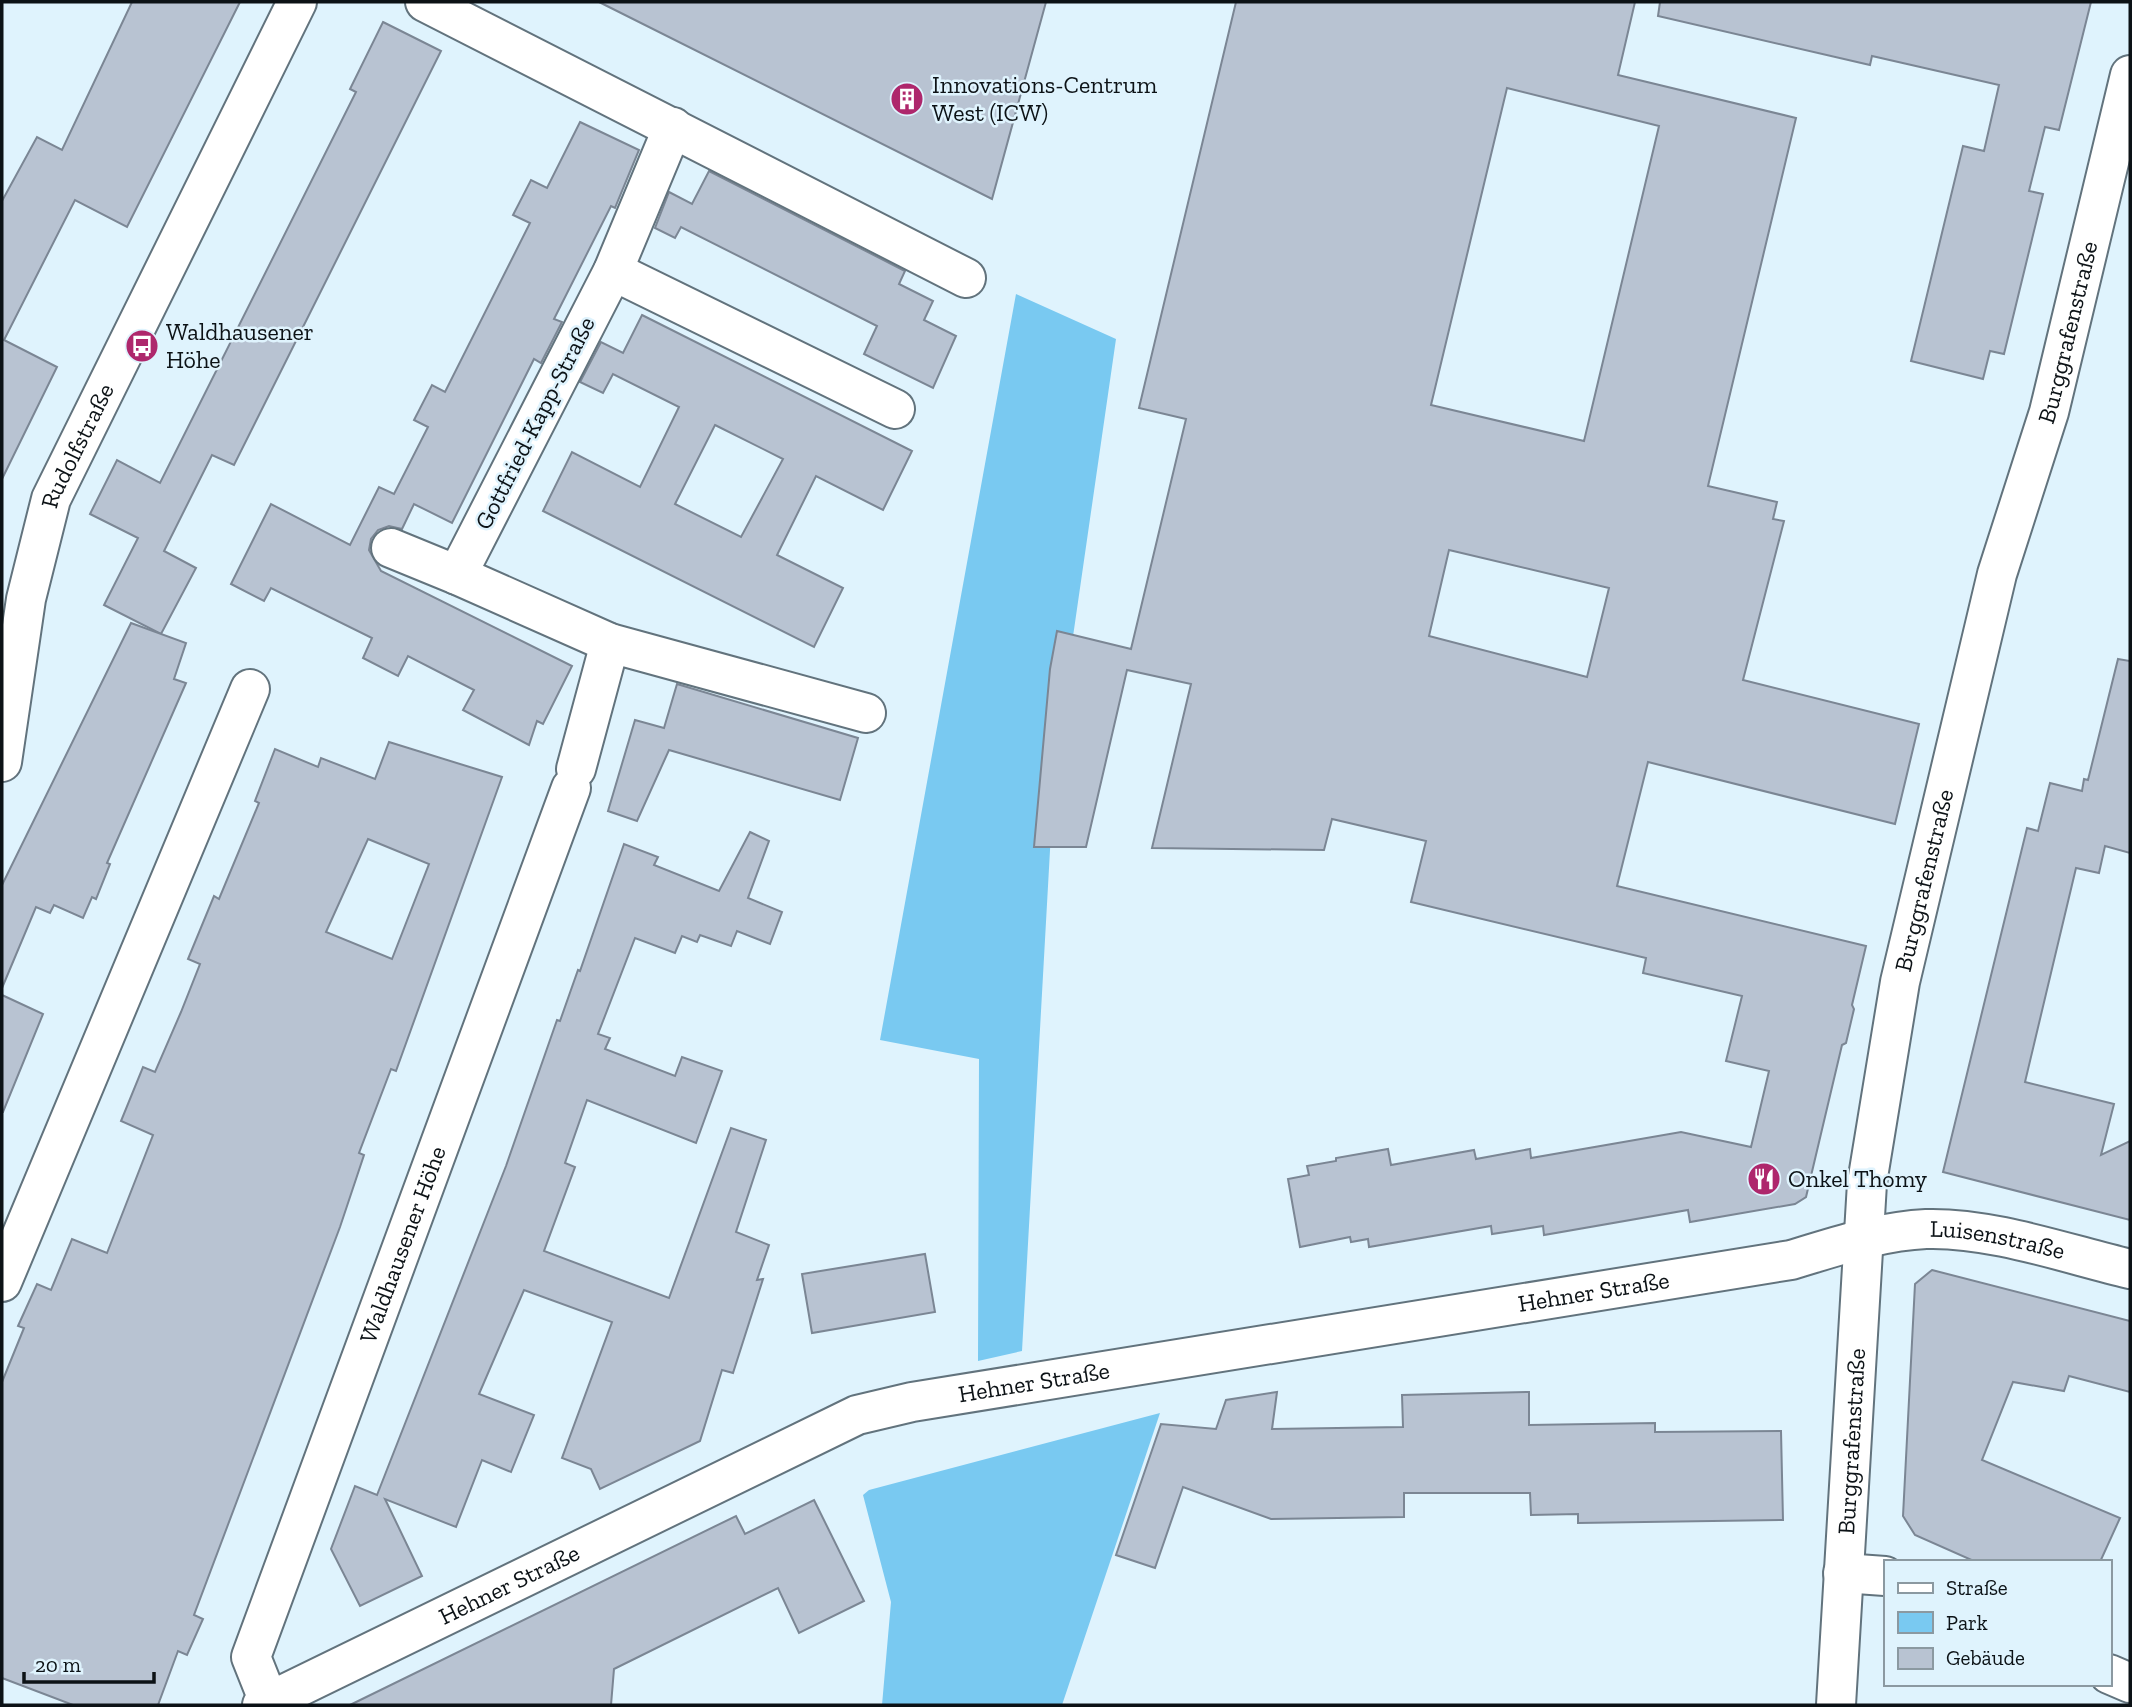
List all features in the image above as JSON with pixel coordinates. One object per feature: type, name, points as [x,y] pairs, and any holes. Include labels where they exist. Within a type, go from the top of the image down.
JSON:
[{"type":"street","name":"Rudolfstraße","points":[[2,762],[14,596],[51,499],[297,2]]},
{"type":"street","points":[[425,2],[967,278]]},
{"type":"street","name":"Burggrafenstraße","points":[[1836,1705],[1867,1183],[1900,982],[1997,574],[2049,412],[2130,75]]},
{"type":"street","name":"Gottfried-Kapp-Straße","points":[[457,575],[613,271],[673,127]]},
{"type":"street","points":[[613,271],[895,409]]},
{"type":"street","points":[[391,548],[610,643],[866,713]]},
{"type":"street","name":"Waldhausener Höhe","points":[[266,1703],[251,1657],[573,778],[610,643]]},
{"type":"street","points":[[2,1282],[250,689]]},
{"type":"street","name":"Luisenstraße","points":[[1864,1238],[1926,1229],[1975,1232],[2130,1269]]},
{"type":"street","name":"Hehner Straße","points":[[266,1703],[857,1415],[912,1402],[1791,1260],[1864,1238]]},
{"type":"street","points":[[1843,1573],[1884,1576]]},
{"type":"street","points":[[2111,1675],[2130,1683]]},
{"type":"green space","points":[[1016,294],[1116,339],[1055,761],[1022,1351],[978,1361],[979,1059],[880,1040]]},
{"type":"green space","points":[[1160,1413],[1062,1705],[882,1705],[891,1602],[863,1495],[869,1490]]},
{"type":"building","points":[[132,2],[240,2],[127,227],[75,200],[4,340],[57,367],[2,479],[2,201],[37,137],[62,150]]},
{"type":"building","name":"Innovations-Centrum West (ICW)","points":[[599,2],[1046,2],[992,199]]},
{"type":"building","points":[[1236,2],[1635,2],[1618,75],[1796,118],[1708,486],[1777,502],[1773,519],[1784,521],[1743,680],[1919,724],[1895,824],[1648,762],[1617,886],[1866,946],[1846,1043],[1842,1045],[1806,1197],[1795,1204],[1690,1222],[1688,1210],[1544,1235],[1543,1226],[1492,1234],[1491,1226],[1369,1247],[1368,1239],[1351,1242],[1350,1237],[1300,1247],[1288,1179],[1309,1175],[1307,1166],[1388,1149],[1391,1165],[1474,1150],[1476,1159],[1530,1149],[1531,1158],[1681,1132],[1751,1147],[1769,1071],[1726,1061],[1742,996],[1643,973],[1646,958],[1411,902],[1426,841],[1332,819],[1324,850],[1152,848],[1191,684],[1127,670],[1086,847],[1034,847],[1050,669],[1057,631],[1131,649],[1186,419],[1139,408]],"holes":[[[1507,88],[1659,126],[1584,441],[1431,405]],[[1449,550],[1609,588],[1587,677],[1429,636]]]},
{"type":"building","points":[[1660,2],[2091,2],[2059,130],[2045,127],[2029,191],[2043,194],[2004,354],[1990,351],[1983,379],[1911,361],[1963,146],[1984,151],[1999,85],[1872,56],[1870,65],[1658,16]]},
{"type":"building","points":[[383,22],[441,51],[234,465],[212,455],[164,551],[196,568],[161,634],[104,605],[138,538],[90,514],[117,460],[160,483],[356,92],[350,89]]},
{"type":"building","points":[[580,122],[639,150],[615,208],[611,206],[554,319],[562,322],[541,363],[534,359],[452,523],[414,504],[402,529],[389,526],[378,530],[371,539],[369,550],[381,571],[572,666],[543,724],[537,721],[529,745],[463,710],[474,690],[408,656],[398,676],[363,658],[372,638],[271,588],[264,601],[231,584],[271,504],[350,545],[379,487],[394,494],[428,427],[414,420],[432,385],[445,392],[530,223],[513,215],[531,180],[547,188]]},
{"type":"building","points":[[709,171],[905,271],[899,284],[933,301],[924,320],[956,336],[933,388],[864,354],[877,326],[681,227],[675,238],[655,228],[669,192],[692,204]]},
{"type":"building","points":[[642,315],[912,451],[883,510],[816,476],[777,555],[843,588],[814,647],[543,511],[572,452],[640,487],[679,407],[613,374],[603,393],[580,382],[601,342],[623,353]],"holes":[[[715,425],[783,459],[741,537],[675,504]]]},
{"type":"building","points":[[131,623],[186,643],[174,679],[186,683],[107,863],[110,864],[96,899],[92,897],[83,918],[54,905],[50,913],[36,907],[2,988],[2,885]]},
{"type":"building","points":[[2118,659],[2130,661],[2130,853],[2105,846],[2099,873],[2076,868],[2025,1082],[2114,1104],[2101,1155],[2130,1141],[2130,1220],[1943,1172],[2027,828],[2038,831],[2050,783],[2082,791],[2084,779],[2088,780]]},
{"type":"building","points":[[677,684],[858,738],[840,800],[669,750],[637,821],[608,811],[635,720],[664,728]]},
{"type":"building","points":[[389,742],[502,777],[396,1071],[391,1069],[359,1153],[364,1155],[340,1227],[194,1615],[203,1619],[187,1655],[178,1651],[158,1705],[73,1705],[2,1678],[2,1382],[24,1328],[18,1326],[37,1284],[51,1290],[72,1239],[107,1253],[153,1135],[121,1121],[143,1067],[155,1072],[181,1012],[200,964],[188,959],[214,896],[219,899],[259,803],[255,801],[275,749],[318,767],[321,758],[375,779]],"holes":[[[368,839],[429,864],[392,959],[326,932]]]},
{"type":"building","points":[[750,832],[769,841],[748,898],[782,912],[770,944],[737,931],[731,946],[700,935],[697,942],[682,936],[675,953],[635,938],[598,1034],[610,1038],[605,1049],[675,1076],[682,1057],[722,1071],[696,1143],[587,1100],[565,1163],[575,1167],[544,1251],[669,1298],[731,1128],[766,1140],[736,1232],[769,1245],[757,1280],[763,1279],[733,1373],[722,1370],[700,1441],[600,1489],[591,1469],[562,1458],[612,1322],[524,1290],[479,1394],[534,1415],[511,1472],[482,1460],[456,1527],[385,1499],[422,1576],[360,1606],[331,1549],[355,1486],[377,1495],[506,1166],[557,1020],[560,1021],[578,970],[580,971],[624,844],[658,857],[654,865],[719,891]]},
{"type":"building","points":[[2,995],[43,1014],[3,1112],[2,1112]]},
{"type":"building","points":[[925,1254],[935,1312],[812,1333],[802,1274]]},
{"type":"building","points":[[1932,1270],[2130,1321],[2130,1392],[2069,1376],[2064,1391],[2013,1382],[1982,1460],[2120,1518],[2101,1560],[1971,1560],[1915,1535],[1903,1516],[1915,1284]]},
{"type":"building","points":[[1277,1392],[1272,1429],[1403,1427],[1402,1395],[1529,1392],[1529,1425],[1655,1423],[1655,1432],[1781,1431],[1783,1520],[1578,1523],[1578,1514],[1531,1515],[1530,1493],[1404,1493],[1404,1517],[1271,1519],[1183,1487],[1155,1568],[1116,1555],[1161,1424],[1216,1429],[1226,1400]]},
{"type":"building","points":[[814,1500],[864,1601],[799,1633],[778,1588],[614,1669],[611,1705],[350,1705],[736,1516],[745,1534]]},
{"type":"place","name":"Innovations-Centrum West (ICW)","points":[[907,99]]},
{"type":"place","name":"Waldhausener Höhe","points":[[142,346]]},
{"type":"place","name":"Onkel Thomy","points":[[1764,1179]]}]
